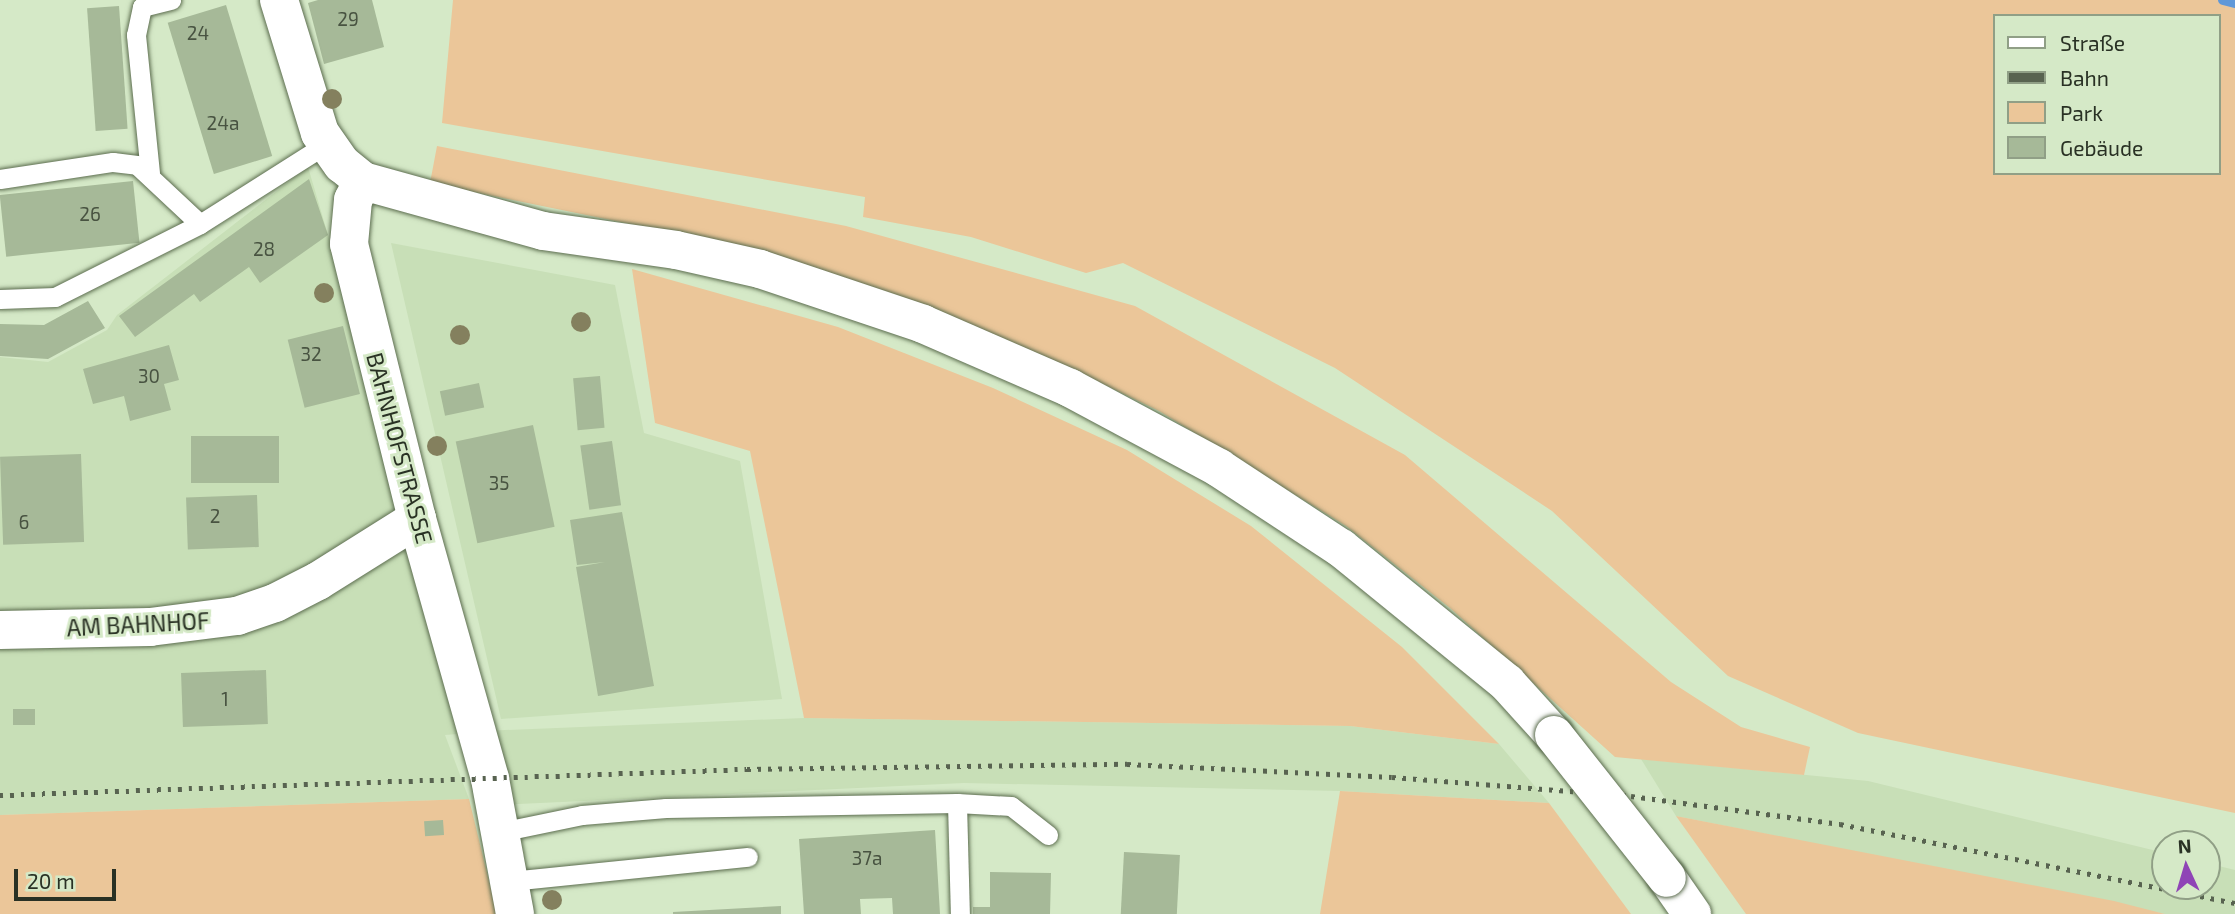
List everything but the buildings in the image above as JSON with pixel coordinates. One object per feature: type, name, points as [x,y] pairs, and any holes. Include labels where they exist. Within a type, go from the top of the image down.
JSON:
[{"type":"main road","points":[[279,0],[314,120],[327,144],[363,181],[543,231],[676,250],[760,269],[973,344],[1093,400],[1265,496],[1407,597],[1507,683],[1604,794],[1692,914]]},
{"type":"main road","name":"BAHNHOFSTRASSE","points":[[363,181],[353,200],[349,244],[417,519],[482,748],[512,898]]},
{"type":"main road","name":"AM BAHNHOF","points":[[0,630],[150,627],[237,616],[275,603],[318,580],[417,519]]},
{"type":"lane","points":[[150,173],[136,35],[142,7],[171,0]]},
{"type":"lane","points":[[0,299],[55,297],[200,224],[327,144]]},
{"type":"lane","points":[[0,179],[113,162],[137,165],[150,173],[200,224]]},
{"type":"lane","points":[[500,832],[582,815],[666,808],[957,803],[1011,806],[1048,835]]},
{"type":"lane","points":[[957,803],[960,914]]},
{"type":"lane","points":[[512,898],[748,857]]},
{"type":"shaded area","points":[[308,167],[458,675],[468,733],[445,735],[469,799],[0,815],[0,357],[48,362],[107,330],[117,315]]},
{"type":"shaded area","points":[[391,243],[615,285],[644,433],[740,461],[782,699],[501,719]]},
{"type":"shaded area","points":[[804,718],[1350,726],[1499,744],[1549,803],[1340,791],[964,783],[496,805],[482,731]]},
{"type":"shaded area","points":[[1641,759],[1868,781],[2151,850],[2151,900],[2221,900],[2221,866],[2235,870],[2235,914],[2165,914],[1676,816]]},
{"type":"green space","points":[[453,0],[2235,0],[2235,813],[1858,733],[1728,676],[1552,511],[1335,368],[1123,263],[1086,273],[971,237],[863,217],[865,197],[442,123]]},
{"type":"green space","points":[[437,146],[846,226],[1135,306],[1405,455],[1671,682],[1741,727],[1810,747],[1804,775],[1615,757],[1450,608],[1346,526],[1159,411],[1051,359],[718,242],[430,183]]},
{"type":"green space","points":[[632,269],[838,327],[993,388],[1127,450],[1251,526],[1402,647],[1499,744],[1350,726],[804,718],[750,451],[655,423]]},
{"type":"green space","points":[[1340,791],[1549,803],[1631,914],[1320,914]]},
{"type":"green space","points":[[469,799],[497,914],[0,914],[0,815]]},
{"type":"green space","points":[[1676,816],[2114,901],[2165,914],[1746,914]]},
{"type":"waterway","points":[[2223,0],[2235,3]]},
{"type":"railway","points":[[0,795],[747,769],[1127,764],[1392,777],[1631,796],[1840,824],[2235,903]]}]
